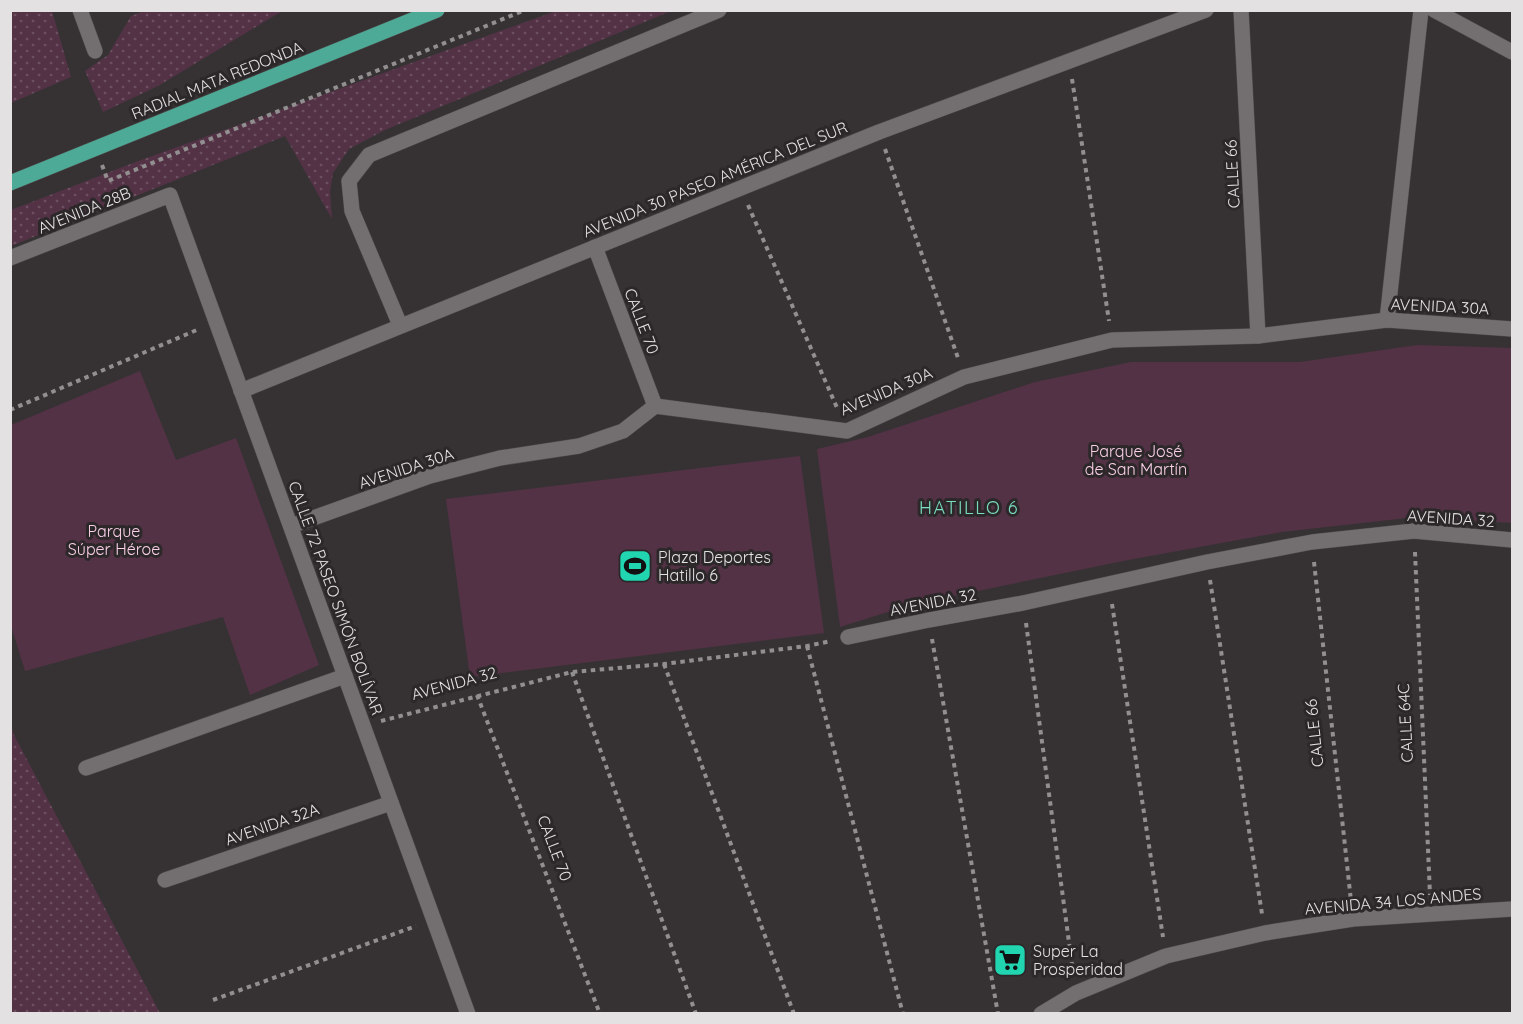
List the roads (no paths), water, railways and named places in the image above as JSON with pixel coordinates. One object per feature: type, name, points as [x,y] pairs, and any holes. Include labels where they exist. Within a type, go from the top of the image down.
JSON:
[{"type":"main road","name":"RADIAL MATA REDONDA","points":[[10,183],[437,10]]},
{"type":"street","points":[[80,10],[95,51]]},
{"type":"street","points":[[400,325],[352,211],[349,181],[369,156],[719,10]]},
{"type":"street","name":"AVENIDA 30 PASEO AMÉRICA DEL SUR","points":[[241,391],[879,132],[1206,10]]},
{"type":"street","name":"CALLE 66","points":[[1241,10],[1258,336]]},
{"type":"street","points":[[1387,320],[1421,10]]},
{"type":"street","points":[[1434,10],[1512,52]]},
{"type":"street","name":"AVENIDA 28B","points":[[10,258],[170,195]]},
{"type":"street","name":"CALLE 72 PASEO SIMÓN BOLÍVAR","points":[[170,195],[468,1014]]},
{"type":"street","name":"CALLE 70","points":[[595,248],[655,406]]},
{"type":"street","name":"AVENIDA 30A","points":[[291,526],[430,476],[500,458],[579,446],[623,431],[655,406],[847,431],[964,377],[1112,340],[1258,336],[1387,320],[1512,329]]},
{"type":"street","name":"AVENIDA 32","points":[[848,637],[1312,542],[1414,531],[1512,540]]},
{"type":"street","points":[[86,768],[345,676]]},
{"type":"street","name":"AVENIDA 32A","points":[[165,880],[391,803]]},
{"type":"street","name":"AVENIDA 34 LOS ANDES","points":[[1041,1014],[1076,993],[1166,956],[1265,933],[1353,919],[1512,909]]},
{"type":"place","name":"Plaza Deportes Hatillo 6","points":[[635,566]]},
{"type":"place","name":"Super La Prosperidad","points":[[1010,960]]},
{"type":"district","name":"HATILLO 6","points":[[969,508]]},
{"type":"park label","name":"Parque José de San Martín","points":[[1136,460]]},
{"type":"park label","name":"Parque Súper Héroe","points":[[114,540]]}]
